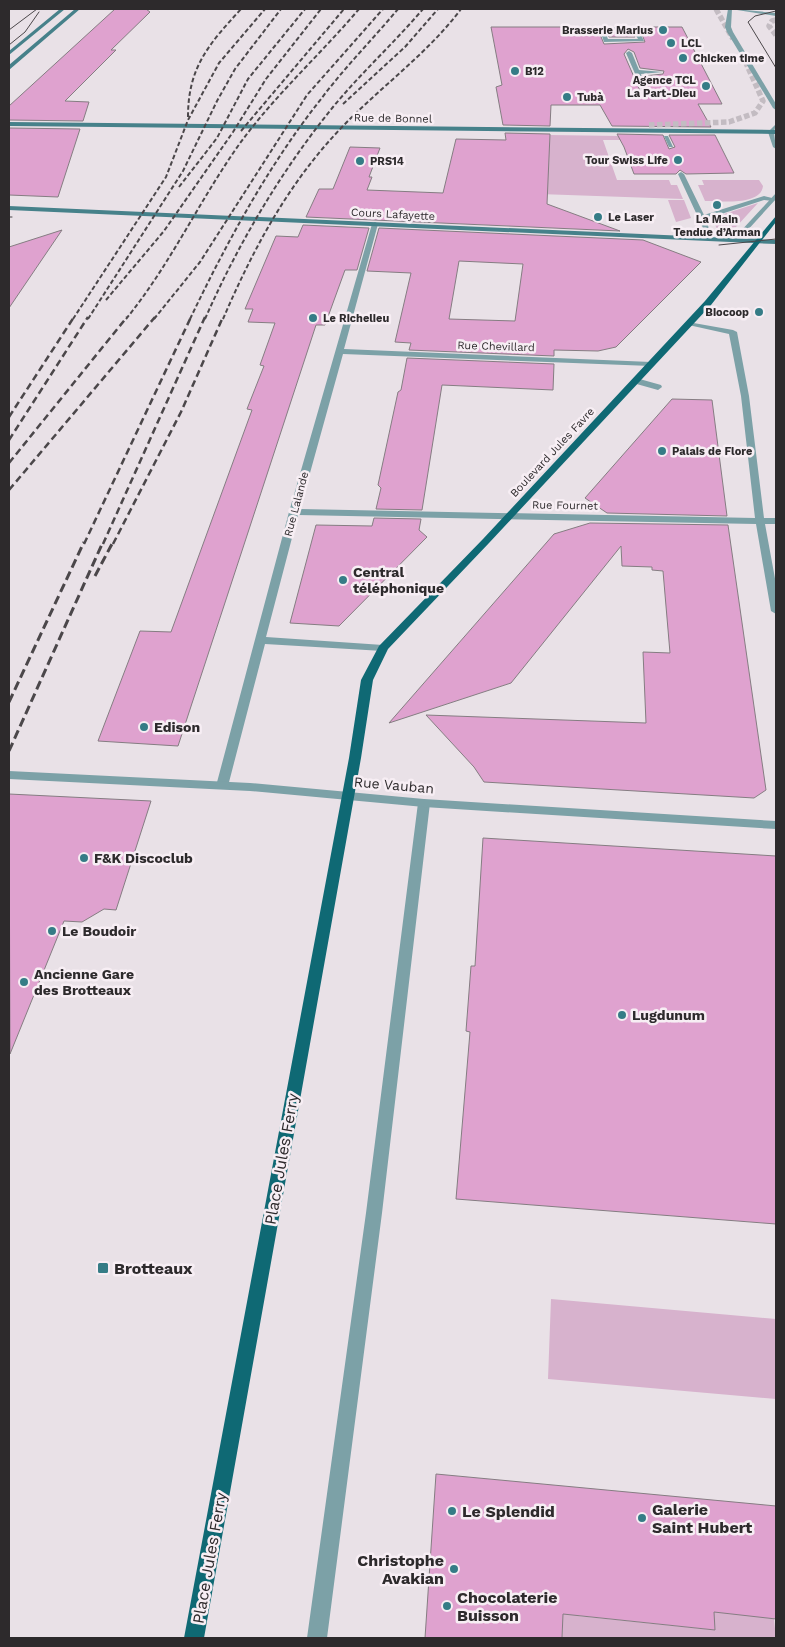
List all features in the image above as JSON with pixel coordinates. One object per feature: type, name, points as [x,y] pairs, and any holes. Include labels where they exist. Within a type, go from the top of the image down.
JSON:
[{"type":"main road","points":[[9,53],[63,9]]},
{"type":"main road","points":[[9,68],[78,9]]},
{"type":"main road","name":"Rue de Bonnel","points":[[9,124],[774,132]]},
{"type":"main road","points":[[399,127],[418,125],[649,125]]},
{"type":"main road","name":"Cours Lafayette","points":[[9,208],[654,237],[700,237],[776,242]]},
{"type":"main road","name":"Boulevard Jules Favre","points":[[366,680],[383,648],[636,381],[688,324],[759,241],[776,218]]},
{"type":"main road","name":"Place Jules Ferry","points":[[194,1638],[348,796],[366,680]]},
{"type":"street","points":[[730,9],[728,28],[776,108]]},
{"type":"street","points":[[737,9],[774,16]]},
{"type":"street","points":[[764,9],[774,16]]},
{"type":"street","points":[[601,28],[620,30],[635,28],[641,41],[606,41],[601,28]]},
{"type":"street","points":[[620,30],[624,42]]},
{"type":"street","points":[[629,53],[646,92]]},
{"type":"street","points":[[637,72],[660,72]]},
{"type":"street","points":[[776,126],[774,132],[776,147]]},
{"type":"street","points":[[683,177],[708,231],[698,230]]},
{"type":"street","points":[[702,218],[764,198],[775,197]]},
{"type":"street","points":[[759,241],[741,234],[775,197]]},
{"type":"street","name":"Rue Lalande","points":[[222,786],[294,512],[375,224]]},
{"type":"street","points":[[688,324],[733,332],[744,396],[760,521],[776,611]]},
{"type":"street","name":"Rue Chevillard","points":[[339,351],[651,364]]},
{"type":"street","points":[[636,381],[658,387]]},
{"type":"street","name":"Rue Fournet","points":[[294,512],[776,522]]},
{"type":"street","points":[[260,640],[383,648]]},
{"type":"street","name":"Rue Vauban","points":[[9,774],[222,786],[424,803],[776,825]]},
{"type":"street","points":[[317,1638],[375,1204],[424,803]]},
{"type":"shaded area","points":[[550,135],[620,136],[642,140],[603,140],[617,180],[669,180],[671,185],[677,185],[683,199],[539,194]]},
{"type":"shaded area","points":[[702,180],[759,180],[763,186],[761,192],[748,200],[729,202],[705,201],[698,185],[704,185]]},
{"type":"shaded area","points":[[668,200],[684,200],[691,218],[676,222]]},
{"type":"shaded area","points":[[758,203],[736,227],[718,231],[712,218]]},
{"type":"shaded area","points":[[551,1299],[776,1319],[776,1399],[548,1379]]},
{"type":"shaded area","points":[[572,1578],[579,1616],[714,1630],[714,1598],[766,1618],[774,1619],[776,1638],[562,1638],[563,1628],[555,1600]]},
{"type":"building","points":[[115,9],[146,9],[150,12],[111,50],[116,50],[65,101],[89,102],[83,121],[9,120],[9,106]]},
{"type":"building","points":[[491,27],[597,27],[604,44],[645,42],[639,27],[682,27],[722,104],[698,104],[711,127],[612,126],[600,105],[551,105],[550,126],[503,125],[496,87],[502,85]],"holes":[[[628,49],[634,52],[640,68],[664,71],[663,74],[644,76],[649,95],[641,93],[624,54]]]},
{"type":"building","points":[[607,32],[632,32],[635,37],[609,37]]},
{"type":"building","points":[[9,128],[80,129],[58,197],[9,195]]},
{"type":"building","points":[[505,133],[550,134],[547,204],[620,231],[306,217],[319,189],[333,189],[350,147],[380,148],[369,177],[372,177],[367,190],[443,193],[456,139],[506,140]]},
{"type":"building","name":"Tour Swiss Life","points":[[617,134],[663,135],[669,149],[675,147],[669,135],[715,135],[734,173],[686,174],[680,170],[676,174],[634,174]]},
{"type":"building","points":[[303,225],[369,228],[357,270],[345,270],[325,325],[316,325],[178,746],[98,741],[140,631],[171,632],[252,410],[247,409],[264,366],[260,365],[275,323],[248,322],[253,309],[245,309],[276,236],[298,237]]},
{"type":"building","points":[[379,228],[643,240],[701,262],[616,347],[598,351],[554,350],[554,356],[409,350],[411,343],[395,342],[411,273],[367,271]],"holes":[[[459,261],[523,264],[515,321],[449,319]]]},
{"type":"building","points":[[62,230],[9,308],[9,247]]},
{"type":"building","points":[[407,358],[554,364],[553,390],[442,385],[422,510],[376,509],[381,488],[378,485]]},
{"type":"building","name":"Palais de Flore","points":[[672,399],[712,400],[727,516],[607,513],[585,498]]},
{"type":"building","name":"Central téléphonique","points":[[374,518],[421,519],[419,530],[427,537],[339,626],[290,623],[316,525],[372,526]]},
{"type":"building","points":[[590,523],[728,525],[766,790],[754,798],[484,782],[474,767],[426,715],[646,723],[643,652],[670,653],[663,571],[652,570],[652,567],[622,566],[621,546],[511,683],[389,723],[554,534]]},
{"type":"building","points":[[9,794],[151,801],[116,910],[104,909],[82,922],[64,921],[10,1054]]},
{"type":"building","name":"Lugdunum","points":[[483,838],[776,856],[776,1224],[456,1199],[470,1032],[466,1031],[471,966],[475,966]]},
{"type":"building","points":[[436,1474],[776,1506],[776,1619],[714,1612],[715,1630],[563,1614],[562,1638],[425,1638]]},
{"type":"tunnel","points":[[716,9],[733,39]]},
{"type":"tunnel","points":[[776,20],[772,21],[769,26],[776,35]]},
{"type":"tunnel","points":[[649,125],[729,122],[755,113],[763,101],[746,63]]},
{"type":"tram line","points":[[9,30],[37,9]]},
{"type":"tram line","points":[[776,11],[755,16],[748,22],[776,68]]},
{"type":"tram line","points":[[9,45],[25,32],[39,12]]},
{"type":"tram line","points":[[719,245],[776,239]]},
{"type":"railway","points":[[188,117],[192,84],[202,57],[241,9]]},
{"type":"railway","points":[[73,319],[166,177],[188,120],[219,63],[265,9]]},
{"type":"railway","points":[[88,319],[183,171],[217,101],[235,69],[281,9]]},
{"type":"railway","points":[[179,187],[217,138],[248,79],[305,9]]},
{"type":"railway","points":[[106,300],[164,231],[233,132],[266,79],[321,9]]},
{"type":"railway","points":[[241,131],[344,9]]},
{"type":"railway","points":[[126,319],[170,256],[238,146],[281,93],[359,9]]},
{"type":"railway","points":[[154,319],[200,262],[307,95],[383,9]]},
{"type":"railway","points":[[191,317],[234,233],[283,151],[330,87],[398,9]]},
{"type":"railway","points":[[205,319],[246,236],[278,182],[333,107],[423,9]]},
{"type":"railway","points":[[343,104],[405,47],[438,9]]},
{"type":"railway","points":[[223,319],[261,240],[290,191],[307,168],[345,124],[420,54],[461,9]]},
{"type":"railway","points":[[9,417],[74,317]]},
{"type":"railway","points":[[9,440],[88,317]]},
{"type":"railway","points":[[9,463],[127,317]]},
{"type":"railway","points":[[9,490],[155,317]]},
{"type":"railway","points":[[84,544],[191,317]]},
{"type":"railway","points":[[103,544],[205,317]]},
{"type":"railway","points":[[113,544],[181,412],[223,317]]},
{"type":"railway","points":[[9,702],[84,542]]},
{"type":"railway","points":[[9,751],[103,542]]},
{"type":"railway","points":[[95,576],[113,542]]},
{"type":"place","name":"Brasserie Marius","points":[[663,30]]},
{"type":"place","name":"LCL","points":[[671,43]]},
{"type":"place","name":"Chicken time","points":[[683,58]]},
{"type":"place","name":"B12","points":[[515,71]]},
{"type":"place","name":"Agence TCL La Part-Dieu","points":[[706,86]]},
{"type":"place","name":"Tubà","points":[[567,97]]},
{"type":"place","name":"Tour Swiss Life","points":[[678,160]]},
{"type":"place","name":"PRS14","points":[[360,161]]},
{"type":"place","name":"La Main Tendue d’Arman","points":[[717,205]]},
{"type":"place","name":"Le Laser","points":[[598,217]]},
{"type":"place","name":"Biocoop","points":[[759,312]]},
{"type":"place","name":"Le Richelieu","points":[[313,318]]},
{"type":"place","name":"Palais de Flore","points":[[662,451]]},
{"type":"place","name":"Central téléphonique","points":[[343,580]]},
{"type":"place","name":"Edison","points":[[144,727]]},
{"type":"place","name":"F&K Discoclub","points":[[84,858]]},
{"type":"place","name":"Le Boudoir","points":[[52,931]]},
{"type":"place","name":"Ancienne Gare des Brotteaux","points":[[24,982]]},
{"type":"place","name":"Lugdunum","points":[[622,1015]]},
{"type":"place","name":"Brotteaux","points":[[103,1268]]},
{"type":"place","name":"Le Splendid","points":[[452,1511]]},
{"type":"place","name":"Galerie Saint Hubert","points":[[642,1518]]},
{"type":"place","name":"Christophe Avakian","points":[[454,1569]]},
{"type":"place","name":"Chocolaterie Buisson","points":[[447,1606]]}]
